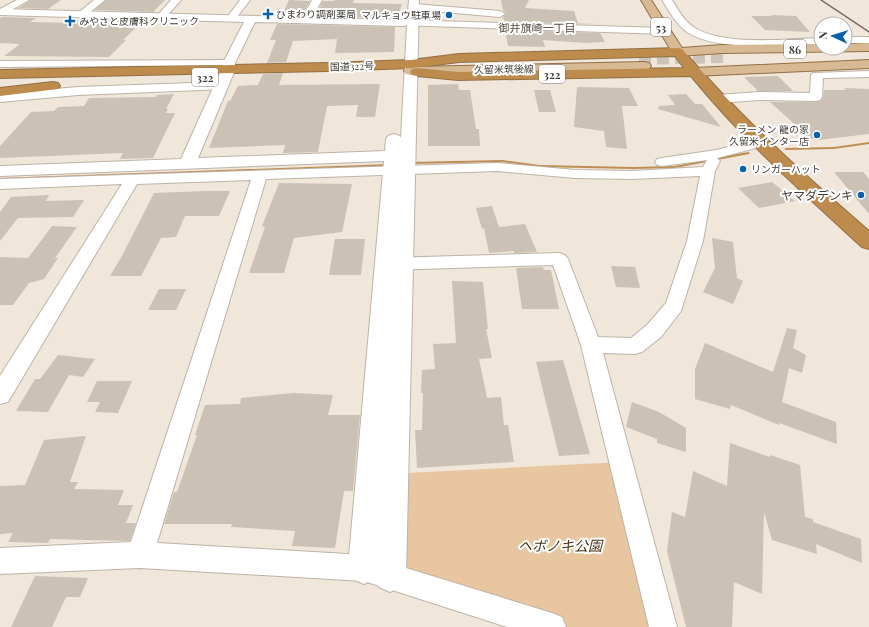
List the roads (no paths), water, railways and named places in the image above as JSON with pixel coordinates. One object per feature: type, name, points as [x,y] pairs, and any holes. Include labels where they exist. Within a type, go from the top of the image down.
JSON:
[{"type":"highway","name":"国道322号","points":[[0,83],[102,81],[226,74],[406,68],[459,58],[678,52]]},
{"type":"highway","points":[[678,52],[717,99],[759,143],[869,242]]},
{"type":"highway","name":"国道322号","points":[[406,68],[458,76],[694,72]]},
{"type":"highway","name":"国道322号","points":[[0,74],[226,74]]},
{"type":"highway","points":[[0,92],[102,81]]},
{"type":"main road","name":"53","points":[[646,0],[678,52]]},
{"type":"main road","name":"86","points":[[678,52],[722,49],[869,47]]},
{"type":"main road","name":"86","points":[[869,53],[725,60],[869,59]]},
{"type":"main road","name":"久留米筑後線","points":[[406,68],[642,63]]},
{"type":"main road","name":"86","points":[[694,72],[869,64]]},
{"type":"street","points":[[1,12],[24,0]]},
{"type":"street","points":[[81,15],[100,0]]},
{"type":"street","points":[[161,16],[176,0]]},
{"type":"street","points":[[231,19],[245,0]]},
{"type":"street","points":[[306,21],[317,0]]},
{"type":"street","points":[[666,0],[678,20],[692,31],[700,35],[720,40],[735,41],[813,41]]},
{"type":"street","points":[[390,576],[395,263],[408,24],[411,2],[506,15]]},
{"type":"street","points":[[1,12],[664,31]]},
{"type":"street","points":[[184,172],[251,19]]},
{"type":"street","points":[[853,40],[869,40]]},
{"type":"street","points":[[0,64],[226,74]]},
{"type":"street","points":[[400,163],[396,122],[406,68]]},
{"type":"street","points":[[0,98],[78,91],[226,74]]},
{"type":"street","points":[[717,99],[759,96],[816,96],[817,75],[869,74]]},
{"type":"street","points":[[2,183],[132,180],[184,172],[260,175],[493,156],[544,162],[638,163],[674,161],[716,154],[759,143]]},
{"type":"street","points":[[591,345],[635,346],[654,331],[674,306],[695,241],[708,171],[716,154]]},
{"type":"street","points":[[2,183],[184,172],[400,163],[498,167],[575,174],[632,174],[708,171]]},
{"type":"street","points":[[140,555],[260,175]]},
{"type":"street","points":[[0,395],[132,180]]},
{"type":"street","points":[[395,263],[560,259],[591,345],[663,627]]},
{"type":"street","points":[[364,568],[395,263]]},
{"type":"street","points":[[0,561],[140,555],[364,568],[552,627]]},
{"type":"waterway","points":[[786,149],[834,148],[869,143]]},
{"type":"waterway","points":[[408,163],[502,161],[540,166],[633,168],[675,167],[748,153]]},
{"type":"waterway","points":[[0,179],[390,165]]},
{"type":"tunnel","points":[[639,59],[724,57]]},
{"type":"railway","points":[[821,0],[869,32]]},
{"type":"place","name":"ひまわり調剤薬局","points":[[268,14]]},
{"type":"place","name":"マルキョウ駐車場","points":[[449,15]]},
{"type":"place","name":"みやさと皮膚科クリニック","points":[[70,21]]},
{"type":"place","name":"ラーメン 龍の家 久留米インター店","points":[[817,135]]},
{"type":"place","name":"リンガーハット","points":[[743,169]]},
{"type":"place","name":"ヤマダデンキ","points":[[861,195]]},
{"type":"district","name":"御井旗崎一丁目","points":[[537,27]]},
{"type":"park label","name":"ヘボノキ公園","points":[[560,545]]}]
